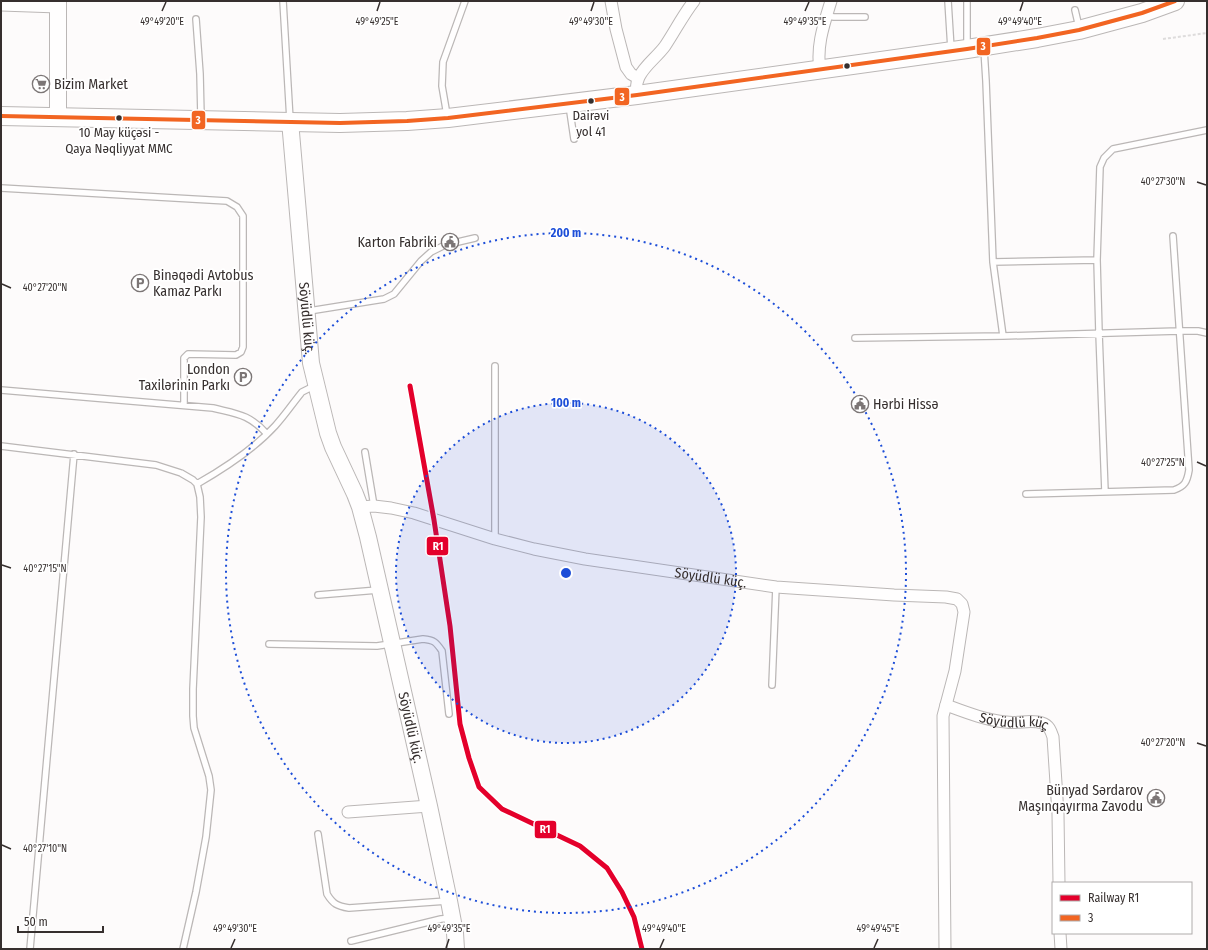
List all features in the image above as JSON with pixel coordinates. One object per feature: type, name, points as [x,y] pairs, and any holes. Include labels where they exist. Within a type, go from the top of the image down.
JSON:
[{"type":"main road","points":[[1,116],[377,122],[448,118],[569,103],[637,86],[820,70],[1037,38],[1079,30],[1140,7],[1175,1]]},
{"type":"street","points":[[611,1],[616,29],[626,67],[637,86]]},
{"type":"street","points":[[820,70],[818,46],[831,1]]},
{"type":"street","points":[[637,86],[642,72],[665,46],[688,3]]},
{"type":"street","points":[[1,5],[58,4],[58,118]]},
{"type":"street","name":"Söyüdlü küç.","points":[[290,121],[311,362],[333,446],[355,494],[367,506],[380,590],[429,806],[449,901],[456,949]]},
{"type":"street","name":"Söyüdlü küç.","points":[[367,506],[391,508],[414,513],[495,539],[534,549],[585,559],[776,587],[946,597],[957,599],[962,604],[964,612],[955,671],[943,716],[942,729],[945,949]]},
{"type":"street","name":"Söyüdlü küç.","points":[[946,705],[1007,723],[1042,723],[1051,729],[1053,737],[1058,814],[1059,882]]},
{"type":"street","points":[[348,812],[429,806]]},
{"type":"street","points":[[1060,934],[1061,949]]},
{"type":"lane","points":[[283,1],[290,121]]},
{"type":"lane","points":[[448,118],[442,86],[443,62],[465,1]]},
{"type":"lane","points":[[948,1],[967,49],[986,81],[993,262],[1002,336]]},
{"type":"lane","points":[[967,1],[967,49]]},
{"type":"lane","points":[[1075,10],[1079,30]]},
{"type":"lane","points":[[826,16],[865,17]]},
{"type":"lane","points":[[196,19],[200,74],[201,120]]},
{"type":"lane","points":[[569,103],[574,139]]},
{"type":"lane","points":[[1105,492],[1099,332],[1098,260],[1100,167],[1104,158],[1113,149],[1207,130]]},
{"type":"lane","points":[[1,188],[227,201],[237,208],[243,216],[243,347],[241,352],[236,355],[188,354],[185,356],[184,405]]},
{"type":"lane","points":[[1026,494],[1174,490],[1182,488],[1188,479],[1189,470],[1173,236]]},
{"type":"lane","points":[[306,312],[384,299],[394,294],[421,261],[431,252],[445,245],[475,238]]},
{"type":"lane","points":[[993,262],[1098,260]]},
{"type":"lane","points":[[855,338],[1002,336],[1099,332],[1198,331],[1207,333]]},
{"type":"lane","points":[[495,366],[495,539]]},
{"type":"lane","points":[[197,484],[228,466],[246,453],[275,426],[302,392],[316,385]]},
{"type":"lane","points":[[1,390],[212,408],[245,416],[259,424],[267,434]]},
{"type":"lane","points":[[1,446],[156,465],[181,473],[197,484],[200,497],[201,517],[193,681],[193,716],[194,728],[209,776],[211,790],[206,837],[196,892],[183,949]]},
{"type":"lane","points":[[365,452],[367,506]]},
{"type":"lane","points":[[30,949],[74,454]]},
{"type":"lane","points":[[772,685],[776,587]]},
{"type":"lane","points":[[318,595],[380,590]]},
{"type":"lane","points":[[269,644],[377,646],[423,639],[431,640],[437,643],[442,651],[450,714]]},
{"type":"lane","points":[[318,834],[327,894],[338,906],[349,908],[449,901]]},
{"type":"lane","points":[[351,941],[441,919],[452,918]]},
{"type":"path","points":[[1163,39],[1207,33]]},
{"type":"rail line","name":"R1","points":[[410,386],[434,520],[450,626],[460,724],[469,758],[479,787],[502,809],[580,846],[607,868],[622,892],[634,917],[642,949]]},
{"type":"transit line","name":"3","points":[[1,116],[340,123],[448,118],[637,95],[1037,38],[1079,30],[1142,13],[1175,1]]},
{"type":"place","name":"Bizim Market","points":[[41,84]]},
{"type":"place","name":"Dairəvi yol 41","points":[[591,101]]},
{"type":"place","name":"10 May küçəsi - Qaya Nəqliyyat MMC","points":[[119,118]]},
{"type":"place","name":"Karton Fabriki","points":[[450,242]]},
{"type":"place","name":"Binəqədi Avtobus Kamaz Parkı","points":[[140,283]]},
{"type":"place","name":"London Taxilərinin Parkı","points":[[243,377]]},
{"type":"place","name":"Hərbi Hissə","points":[[860,404]]},
{"type":"place","name":"Bünyad Sərdarov Maşınqayırma Zavodu","points":[[1156,798]]}]
